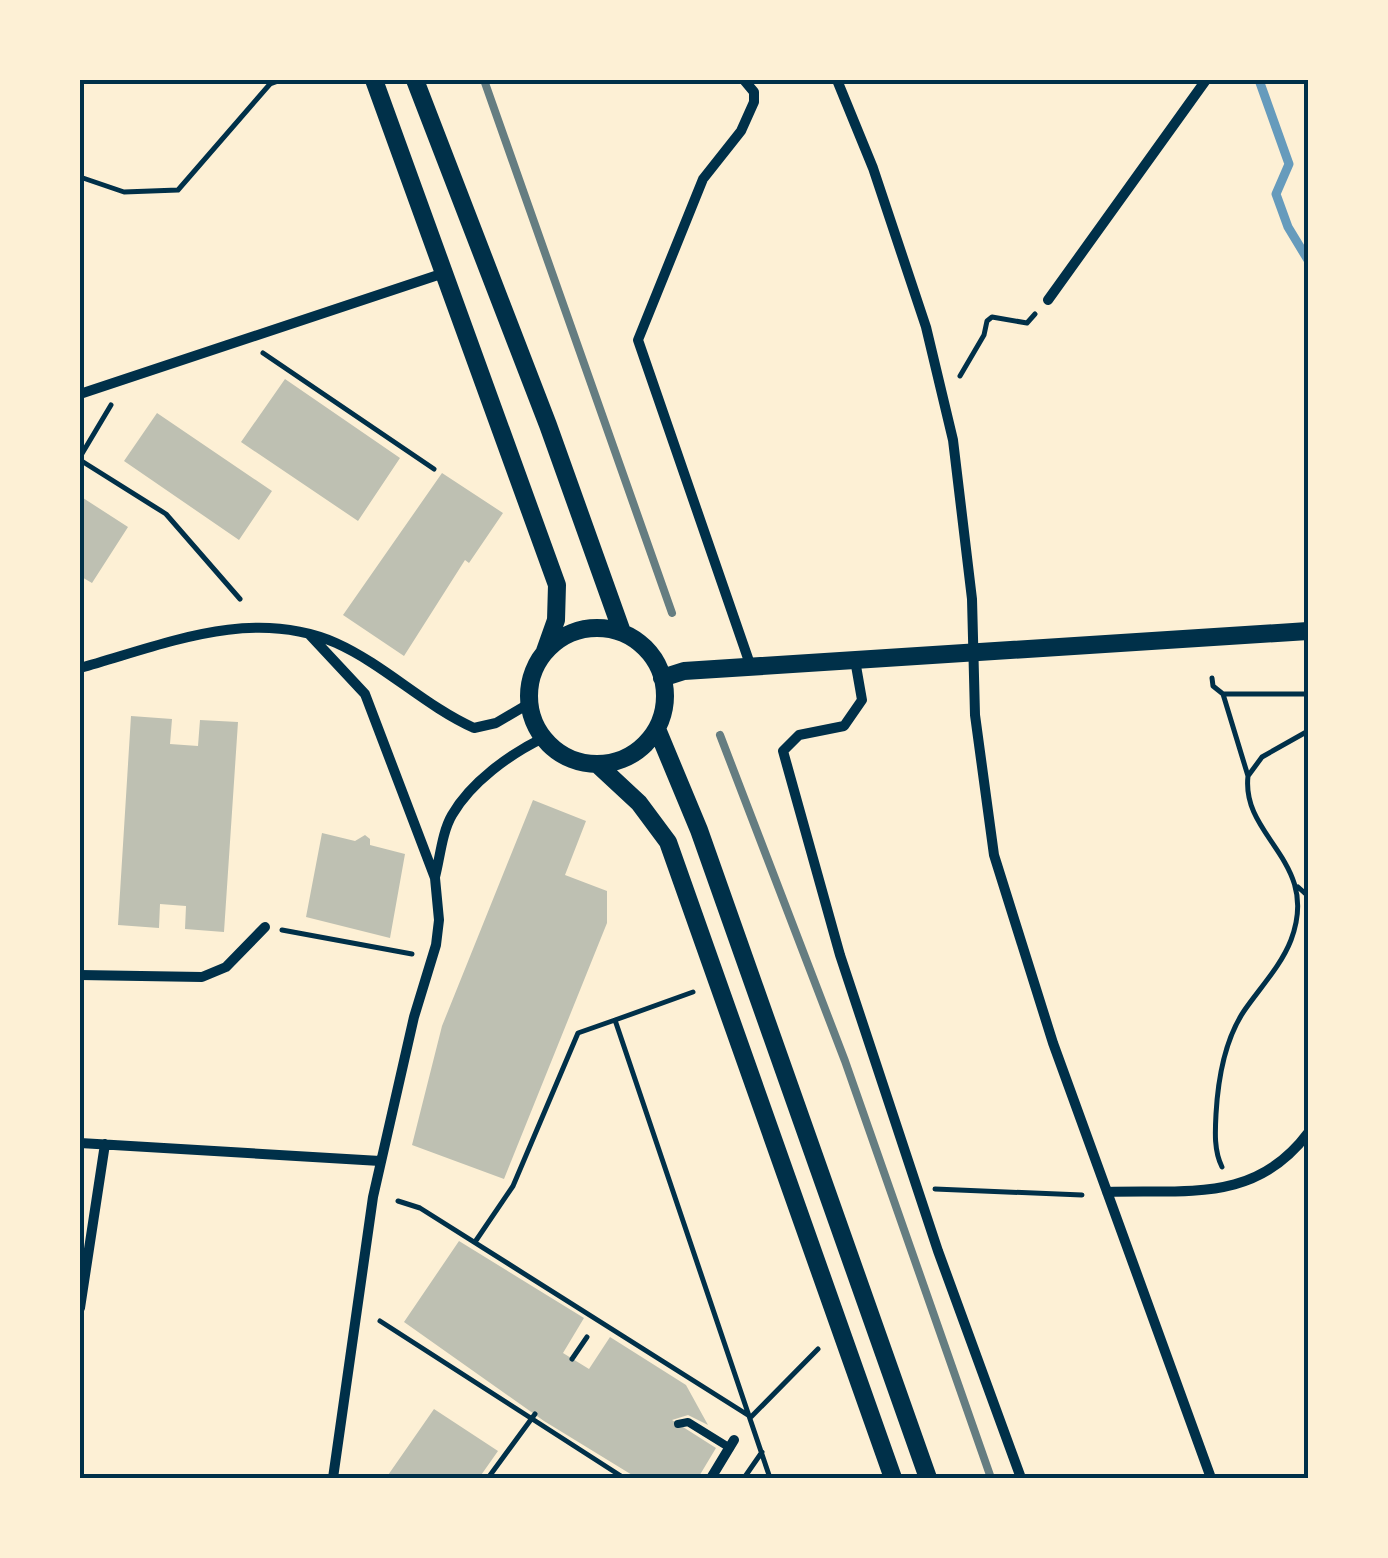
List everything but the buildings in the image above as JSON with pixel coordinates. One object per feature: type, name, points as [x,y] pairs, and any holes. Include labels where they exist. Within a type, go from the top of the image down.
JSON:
[{"type":"street","points":[[374,80],[557,585],[556,620],[528,692],[531,716],[543,738],[568,756],[597,764],[636,751],[657,729],[665,698],[662,678],[654,659],[640,643],[622,632],[601,628],[580,630],[561,638],[546,651]]},
{"type":"street","points":[[415,80],[548,425],[622,632]]},
{"type":"street","points":[[744,80],[754,92],[754,102],[741,130],[703,179],[638,340],[752,667]]},
{"type":"street","points":[[837,80],[873,168],[926,328],[953,440],[972,599],[975,715],[994,855],[1053,1043],[1211,1478]]},
{"type":"street","points":[[1048,300],[1206,80]]},
{"type":"street","points":[[80,394],[444,273]]},
{"type":"street","points":[[80,668],[208,632],[264,626],[337,643],[474,728],[496,723],[530,703]]},
{"type":"street","points":[[662,678],[684,671],[1308,632]]},
{"type":"street","points":[[309,634],[364,694],[435,878],[439,920],[436,945],[414,1017],[380,1160],[333,1478]]},
{"type":"street","points":[[856,660],[862,700],[844,726],[799,735],[784,751],[840,955],[917,1188],[1021,1478]]},
{"type":"street","points":[[657,729],[699,830],[928,1478]]},
{"type":"street","points":[[435,878],[450,818],[470,791],[522,748],[543,738]]},
{"type":"street","points":[[597,764],[639,802],[668,842],[893,1478]]},
{"type":"street","points":[[80,975],[202,977],[226,967],[265,927]]},
{"type":"street","points":[[1107,1192],[1232,1188],[1263,1175],[1292,1155],[1308,1133]]},
{"type":"street","points":[[80,1143],[380,1160]]},
{"type":"street","points":[[80,1308],[105,1144]]},
{"type":"street","points":[[711,1478],[732,1444]]},
{"type":"lane","points":[[678,1424],[688,1422],[732,1444]]},
{"type":"path","points":[[80,177],[124,192],[178,190],[270,84],[282,80]]},
{"type":"path","points":[[960,376],[971,362],[992,316],[1027,324],[1048,300]]},
{"type":"path","points":[[261,351],[434,469]]},
{"type":"path","points":[[111,405],[80,458],[166,514],[240,599]]},
{"type":"path","points":[[1212,678],[1213,686],[1223,694],[1248,776],[1252,811],[1289,866],[1298,908],[1290,942],[1241,1015],[1226,1049],[1217,1088],[1216,1149],[1232,1188]]},
{"type":"path","points":[[1223,694],[1308,694]]},
{"type":"path","points":[[1248,776],[1262,757],[1308,731]]},
{"type":"path","points":[[1296,885],[1308,896]]},
{"type":"path","points":[[265,927],[412,954]]},
{"type":"path","points":[[474,1242],[513,1186],[578,1033],[693,992]]},
{"type":"path","points":[[615,1020],[770,1478]]},
{"type":"path","points":[[917,1188],[1082,1195]]},
{"type":"path","points":[[398,1201],[420,1208],[751,1417]]},
{"type":"path","points":[[380,1321],[534,1416],[624,1478]]},
{"type":"path","points":[[572,1359],[587,1337]]},
{"type":"path","points":[[751,1417],[818,1348]]},
{"type":"path","points":[[488,1478],[534,1416]]},
{"type":"path","points":[[744,1478],[762,1451]]},
{"type":"waterway","points":[[1259,80],[1289,164],[1276,194],[1288,227],[1308,260]]},
{"type":"railway","points":[[484,80],[672,613]]},
{"type":"railway","points":[[720,735],[845,1061],[991,1478]]}]
